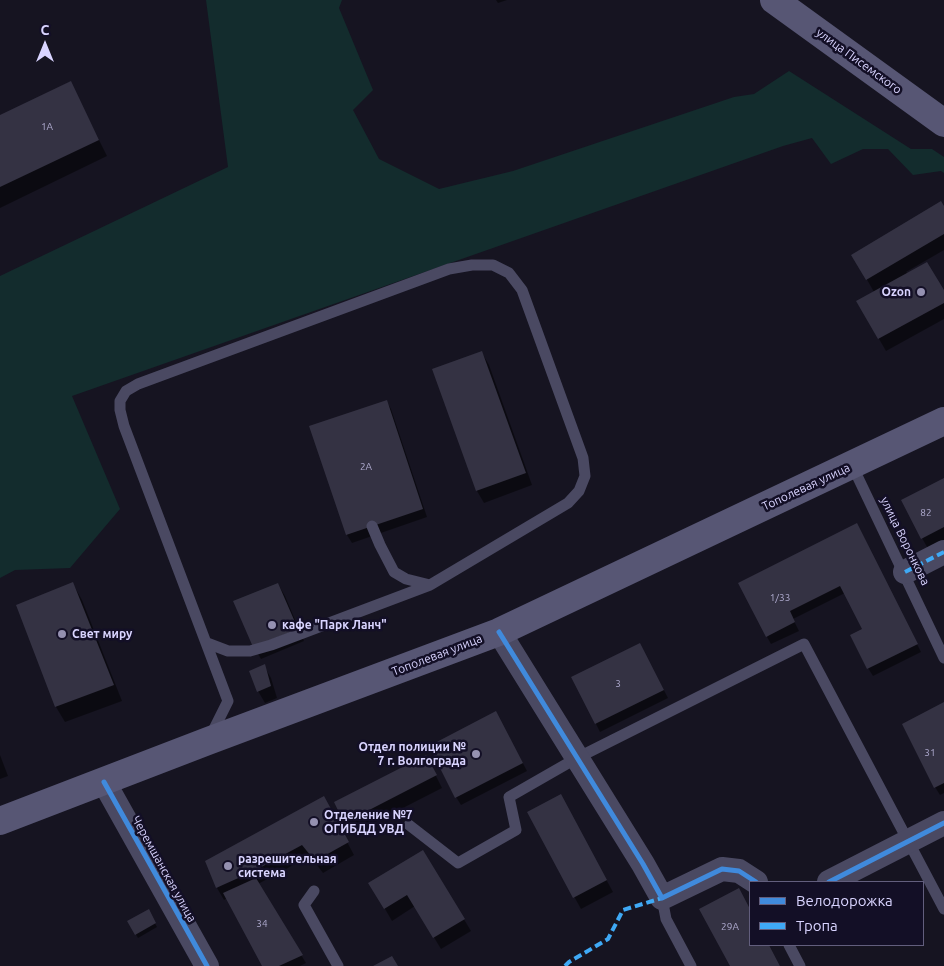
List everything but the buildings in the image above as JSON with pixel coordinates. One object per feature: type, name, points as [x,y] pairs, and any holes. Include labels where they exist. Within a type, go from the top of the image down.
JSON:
[{"type":"main road","name":"улица Писемского","points":[[774,0],[944,123]]},
{"type":"main road","name":"Тополевая улица","points":[[0,821],[499,632],[944,421]]},
{"type":"street","points":[[905,572],[944,552]]},
{"type":"street","points":[[499,632],[643,864],[662,898],[722,869],[739,871],[754,881]]},
{"type":"street","name":"Черемшанская улица","points":[[104,782],[207,966]]},
{"type":"street","points":[[831,881],[944,824]]},
{"type":"lane","points":[[206,643],[228,651],[250,651],[271,645],[430,585],[568,503],[579,491],[584,476],[583,458],[522,290],[509,273],[493,264],[449,269],[138,384],[126,391],[120,401],[124,426],[228,702],[208,741]]},
{"type":"lane","name":"улица Воронкова","points":[[852,465],[905,572],[944,658]]},
{"type":"lane","points":[[372,526],[394,572],[406,579],[430,585]]},
{"type":"lane","points":[[409,825],[458,863],[516,830],[509,798],[577,758],[804,644],[944,909]]},
{"type":"lane","points":[[314,891],[304,906],[338,966]]},
{"type":"lane","points":[[662,898],[666,919],[691,966]]},
{"type":"lane","points":[[790,946],[800,966]]},
{"type":"green space","points":[[206,0],[342,0],[339,8],[373,90],[353,110],[379,159],[439,189],[513,171],[734,97],[754,94],[789,71],[911,149],[932,149],[944,157],[944,173],[941,171],[913,175],[888,149],[863,149],[831,164],[812,138],[783,146],[72,396],[120,509],[70,568],[15,570],[0,578],[0,276],[228,167]]},
{"type":"marked path","points":[[905,572],[944,552]]},
{"type":"marked path","points":[[565,966],[608,939],[623,910],[662,898]]},
{"type":"cycle path","points":[[499,632],[643,864],[662,898],[722,869],[739,871],[754,881]]},
{"type":"cycle path","points":[[104,782],[207,966]]},
{"type":"cycle path","points":[[831,881],[944,823]]},
{"type":"place","name":"Ozon","points":[[921,292]]},
{"type":"place","name":"кафе \"Парк Ланч\"","points":[[272,625]]},
{"type":"place","name":"Свет миру","points":[[62,634]]},
{"type":"place","name":"Отдел полиции № 7 г. Волгограда","points":[[476,754]]},
{"type":"place","name":"Отделение №7 ОГИБДД УВД","points":[[314,822]]},
{"type":"place","name":"разрешительная система","points":[[228,866]]}]
